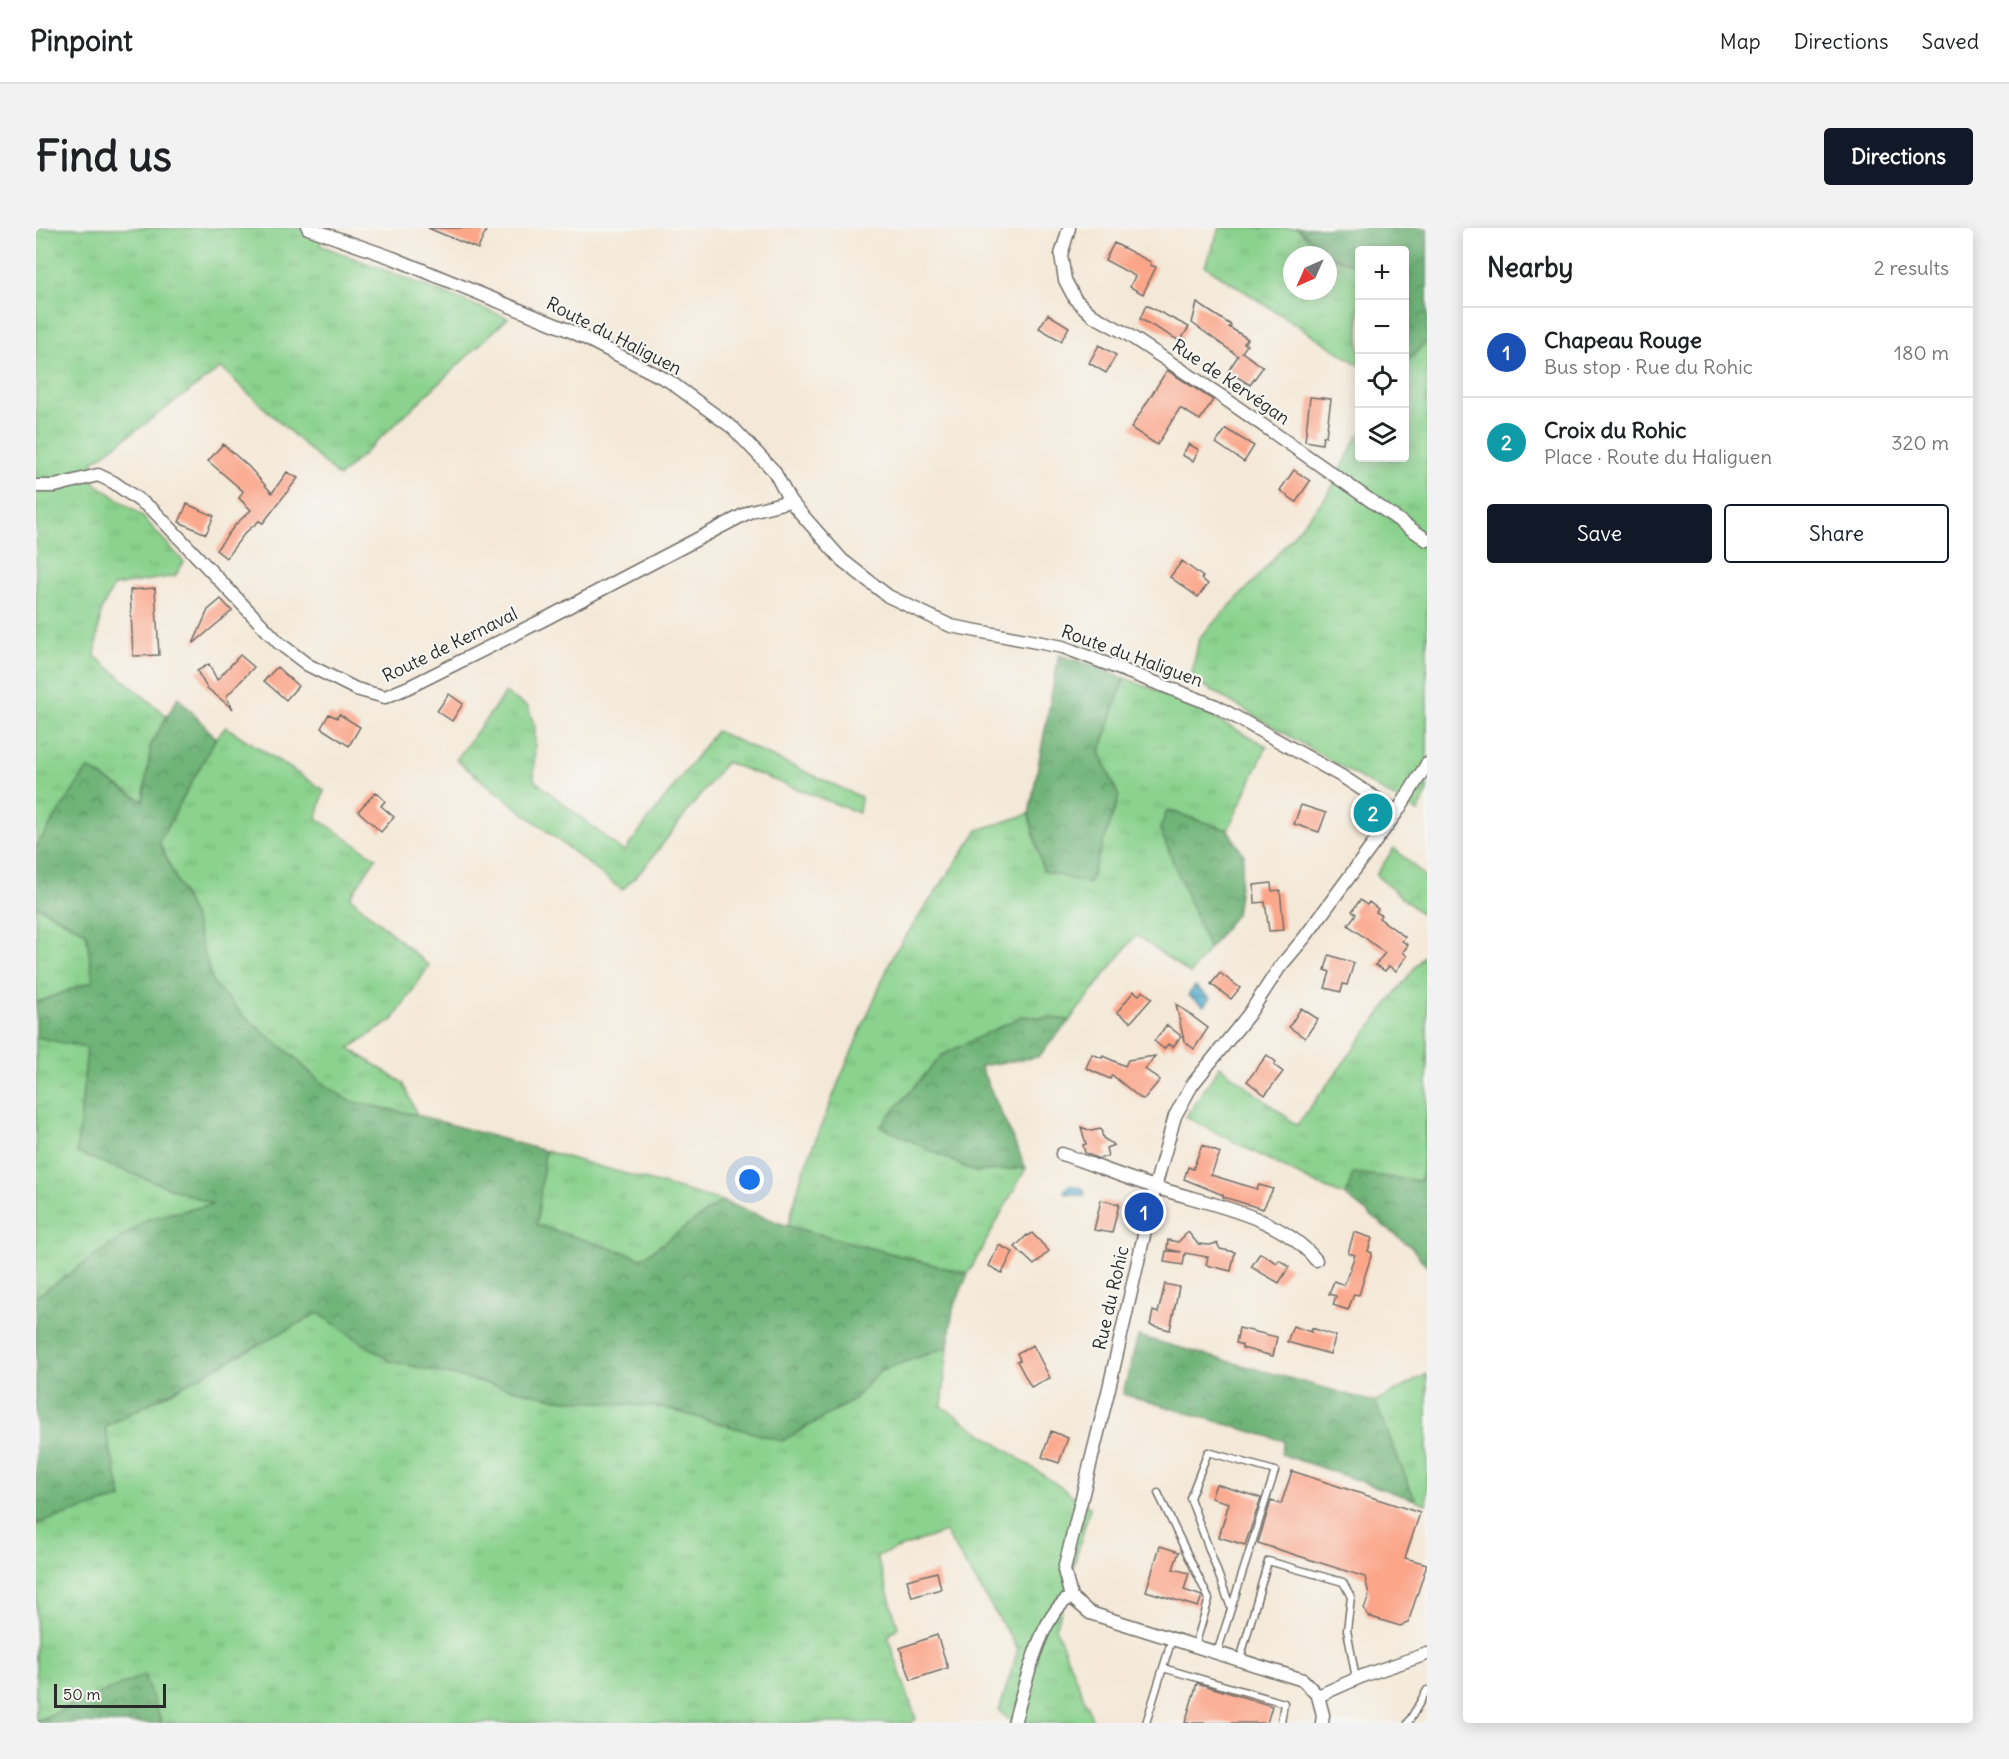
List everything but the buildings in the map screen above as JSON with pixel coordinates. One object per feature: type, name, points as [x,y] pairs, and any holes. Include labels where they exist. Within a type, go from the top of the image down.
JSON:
[{"type":"street","name":"Route du Haliguen","points":[[308,228],[393,258],[573,332],[669,381],[733,429],[774,471],[790,501],[842,560],[888,596],[951,626],[1063,647],[1216,706],[1343,777],[1397,812]]},
{"type":"street","name":"Rue de Kervégan","points":[[1069,228],[1061,255],[1065,280],[1075,299],[1092,315],[1127,334],[1221,396],[1427,540]]},
{"type":"street","name":"Route de Kernaval","points":[[36,486],[55,486],[98,475],[113,482],[153,510],[279,643],[313,668],[356,688],[385,697],[547,618],[751,511],[790,501]]},
{"type":"street","name":"Rue du Rohic","points":[[1071,1597],[1064,1570],[1155,1187],[1175,1116],[1192,1085],[1249,1014],[1279,968],[1305,938],[1397,812],[1427,764]]},
{"type":"street","points":[[1062,1154],[1155,1187],[1242,1214],[1273,1227],[1298,1242],[1316,1260]]},
{"type":"street","points":[[1014,1723],[1040,1640],[1050,1617],[1064,1601],[1071,1597],[1090,1613],[1303,1680],[1318,1696],[1323,1715],[1322,1723]]},
{"type":"street","points":[[1318,1696],[1356,1678],[1427,1654]]},
{"type":"lane","points":[[1217,1653],[1232,1608],[1275,1471],[1208,1452],[1190,1498],[1232,1608]]},
{"type":"lane","points":[[1158,1493],[1209,1599],[1195,1646]]},
{"type":"lane","points":[[1240,1660],[1268,1561],[1343,1582],[1351,1597],[1347,1630],[1356,1678]]},
{"type":"lane","points":[[1146,1723],[1172,1639]]},
{"type":"lane","points":[[1163,1668],[1284,1703],[1281,1723]]},
{"type":"lane","points":[[1408,1723],[1427,1690]]},
{"type":"green space","points":[[41,228],[327,228],[320,245],[508,318],[339,477],[221,368],[93,462],[95,483],[141,515],[184,562],[175,576],[114,586],[101,610],[95,656],[167,716],[151,745],[143,802],[36,847],[36,231]]},
{"type":"green space","points":[[1220,228],[1297,228],[1317,246],[1283,246],[1283,300],[1337,300],[1337,259],[1355,265],[1355,362],[1205,266]]},
{"type":"green space","points":[[1297,228],[1427,228],[1427,341],[1409,360],[1409,246],[1355,246],[1355,265],[1337,259],[1337,246],[1317,246]]},
{"type":"green space","points":[[1427,341],[1427,542],[1421,548],[1427,553],[1427,793],[1418,812],[1191,678],[1199,638],[1256,579],[1329,493],[1355,441],[1355,462],[1409,462],[1409,360]]},
{"type":"green space","points":[[1059,655],[1124,678],[1100,752],[1119,797],[1089,884],[1043,871],[1029,814]]},
{"type":"green space","points":[[1124,678],[1178,699],[1267,746],[1228,830],[1168,810],[1160,829],[1209,949],[1190,974],[1136,935],[1070,1020],[1022,1016],[881,1126],[975,1172],[1026,1168],[968,1274],[788,1226],[802,1174],[894,953],[978,830],[1029,814],[1043,871],[1119,797],[1100,752]]},
{"type":"green space","points":[[505,693],[528,707],[535,727],[534,780],[624,852],[716,731],[861,797],[859,813],[726,762],[644,868],[622,890],[456,760]]},
{"type":"green space","points":[[178,697],[216,738],[159,842],[193,916],[213,983],[245,1017],[292,1055],[316,1078],[349,1101],[417,1115],[545,1151],[537,1225],[642,1258],[722,1201],[788,1226],[968,1274],[953,1309],[948,1347],[881,1370],[852,1401],[782,1441],[662,1407],[557,1399],[390,1361],[318,1313],[105,1427],[122,1498],[36,1524],[36,1297],[148,1219],[213,1204],[77,1153],[87,1048],[36,1037],[36,1003],[93,981],[86,932],[36,906],[36,847],[88,768],[143,801],[151,745]]},
{"type":"green space","points":[[226,727],[324,790],[317,818],[376,858],[350,897],[429,966],[393,1020],[349,1048],[403,1083],[417,1115],[349,1101],[316,1078],[292,1055],[245,1017],[213,983],[193,916],[159,842],[216,738]]},
{"type":"green space","points":[[1167,810],[1228,830],[1244,855],[1236,914],[1209,949],[1160,829]]},
{"type":"green space","points":[[1394,848],[1427,878],[1427,919],[1376,875]]},
{"type":"green space","points":[[36,906],[86,932],[93,981],[36,1003]]},
{"type":"green space","points":[[1427,951],[1427,1117],[1421,1181],[1353,1173],[1346,1196],[1316,1184],[1186,1117],[1220,1066],[1297,1125]]},
{"type":"green space","points":[[1022,1016],[1070,1020],[1038,1057],[980,1066],[1026,1168],[975,1172],[880,1126],[942,1055]]},
{"type":"green space","points":[[36,1037],[87,1048],[77,1153],[214,1204],[148,1219],[36,1297]]},
{"type":"green space","points":[[1427,1117],[1427,1267],[1412,1248],[1346,1196],[1353,1173],[1421,1181]]},
{"type":"green space","points":[[545,1151],[722,1201],[642,1258],[536,1225]]},
{"type":"green space","points":[[318,1313],[390,1361],[557,1399],[662,1407],[782,1441],[852,1401],[881,1370],[948,1347],[942,1406],[1090,1507],[1056,1629],[1094,1723],[1014,1723],[999,1711],[1018,1649],[945,1532],[877,1556],[898,1627],[888,1637],[916,1719],[911,1723],[162,1723],[144,1676],[36,1721],[36,1524],[122,1498],[105,1427]]},
{"type":"green space","points":[[1138,1336],[1375,1402],[1415,1500],[1281,1454],[1284,1441],[1123,1394]]},
{"type":"green space","points":[[1427,1374],[1427,1504],[1415,1500],[1375,1402]]},
{"type":"green space","points":[[144,1675],[162,1723],[36,1723],[36,1721]]},
{"type":"water","points":[[1195,986],[1210,998],[1204,1006],[1188,995]]},
{"type":"water","points":[[1069,1185],[1082,1188],[1085,1191],[1084,1196],[1067,1194],[1064,1191]]},
{"type":"place","name":"Croix du Rohic","points":[[1373,813]]},
{"type":"place","name":"Chapeau Rouge","points":[[1144,1212]]}]
